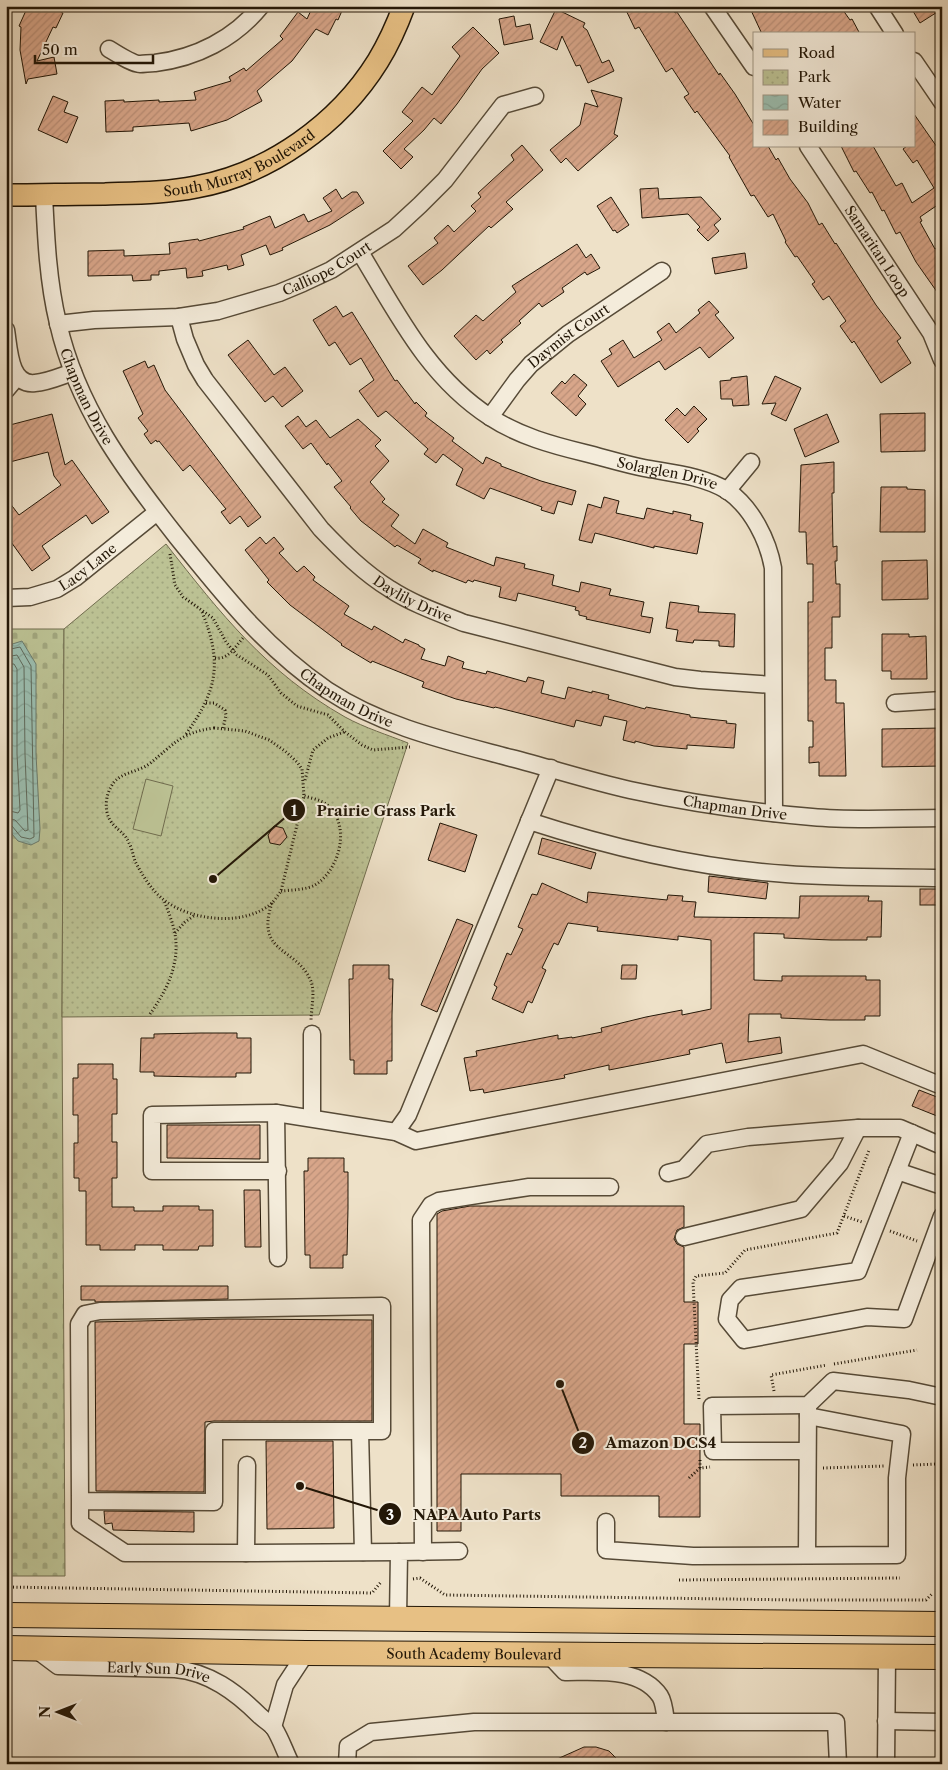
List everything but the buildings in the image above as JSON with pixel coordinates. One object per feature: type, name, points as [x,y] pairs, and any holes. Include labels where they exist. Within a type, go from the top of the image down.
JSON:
[{"type":"highway","points":[[6,1614],[942,1624]]},
{"type":"highway","name":"South Academy Boulevard","points":[[6,1648],[306,1653],[942,1656]]},
{"type":"main road","name":"South Murray Boulevard","points":[[6,195],[172,190],[197,187],[258,166],[308,136],[339,109],[377,62],[394,32],[404,6]]},
{"type":"street","points":[[109,49],[138,64],[190,56],[214,45],[235,32],[253,16],[260,6]]},
{"type":"street","points":[[712,6],[753,66]]},
{"type":"street","points":[[877,6],[894,32]]},
{"type":"street","points":[[916,64],[942,102]]},
{"type":"street","name":"Calliope Court","points":[[58,324],[94,320],[179,317],[218,311],[304,283],[331,270],[394,229],[445,180],[503,105],[535,96]]},
{"type":"street","name":"Samaritan Loop","points":[[809,148],[931,333],[942,360]]},
{"type":"street","name":"Chapman Drive","points":[[44,195],[46,239],[58,324],[73,372],[92,416],[108,444],[157,512],[231,604],[274,649],[329,691],[405,729],[627,789],[669,798],[744,810],[816,818],[942,818]]},
{"type":"street","name":"Solarglen Drive","points":[[360,252],[421,352],[449,385],[490,417],[526,436],[548,444],[629,465],[701,480],[727,491],[750,513],[770,551],[773,568],[774,813]]},
{"type":"street","name":"Daymist Court","points":[[490,417],[516,380],[531,364],[568,334],[662,272]]},
{"type":"street","name":"Daylily Drive","points":[[179,317],[185,339],[196,365],[219,400],[321,529],[351,559],[391,590],[464,623],[649,671],[700,680],[773,685]]},
{"type":"street","points":[[6,330],[12,366],[17,377],[25,382],[34,384],[73,372]]},
{"type":"street","points":[[6,390],[17,377]]},
{"type":"street","points":[[727,491],[751,462]]},
{"type":"street","name":"Lacy Lane","points":[[6,598],[30,597],[57,589],[75,578],[157,512]]},
{"type":"street","points":[[895,703],[942,700]]},
{"type":"street","points":[[396,1132],[408,1115],[551,768]]},
{"type":"street","points":[[529,821],[641,853],[745,870],[828,876],[942,878]]},
{"type":"street","points":[[312,1034],[312,1118]]},
{"type":"street","points":[[278,1171],[152,1172],[152,1115],[276,1113],[396,1132],[416,1141],[863,1054],[942,1086]]},
{"type":"street","points":[[276,1113],[278,1258]]},
{"type":"street","points":[[684,1237],[801,1209],[840,1163],[858,1128]]},
{"type":"street","points":[[668,1173],[684,1169],[707,1144],[748,1137],[858,1128],[900,1128],[942,1146]]},
{"type":"street","points":[[912,1133],[858,1271],[741,1288],[730,1300],[727,1319],[744,1340],[867,1317],[904,1319],[942,1216]]},
{"type":"street","points":[[897,1171],[942,1186]]},
{"type":"street","points":[[422,1552],[421,1220],[431,1205],[439,1201],[529,1187],[610,1187]]},
{"type":"street","points":[[80,1501],[214,1502],[214,1431],[382,1431],[382,1306],[100,1311],[85,1314],[79,1324],[80,1523],[125,1553],[459,1551]]},
{"type":"street","points":[[807,1556],[808,1411],[833,1381],[909,1390],[942,1397]]},
{"type":"street","points":[[606,1522],[606,1550],[693,1556],[897,1555],[897,1478],[902,1434],[808,1411],[712,1406],[713,1451],[807,1451]]},
{"type":"street","points":[[360,1431],[363,1552]]},
{"type":"street","points":[[246,1553],[247,1465]]},
{"type":"street","points":[[398,1619],[399,1552]]},
{"type":"street","name":"Early Sun Drive","points":[[34,1648],[58,1666],[188,1670],[220,1683],[273,1727],[291,1764]]},
{"type":"street","points":[[273,1727],[285,1685],[306,1653]]},
{"type":"street","points":[[548,1654],[565,1672],[623,1674],[648,1684],[661,1697],[666,1722]]},
{"type":"street","points":[[886,1764],[888,1656]]},
{"type":"street","points":[[886,1721],[942,1722]]},
{"type":"street","points":[[347,1764],[348,1746],[371,1732],[474,1722],[836,1722],[838,1764]]},
{"type":"path","points":[[186,735],[202,730],[223,728],[245,731],[269,740],[285,751],[297,762],[302,770],[304,796],[281,891],[272,903],[261,911],[247,916],[213,919],[194,915],[164,900],[141,872],[134,859],[129,841],[111,822],[106,801],[112,784],[119,777],[140,770],[186,735],[206,703],[213,683],[215,658],[209,629],[201,611]]},
{"type":"path","points":[[215,658],[221,659],[228,655],[243,638]]},
{"type":"path","points":[[206,703],[214,703],[225,710],[226,715],[223,728]]},
{"type":"path","points":[[304,782],[313,750],[328,738],[345,732]]},
{"type":"path","points":[[281,891],[314,886],[329,873],[339,852],[340,832],[333,812],[326,804],[304,796]]},
{"type":"path","points":[[150,1014],[169,984],[173,969],[175,933],[164,900]]},
{"type":"path","points":[[272,903],[268,923],[270,936],[282,952],[301,966],[311,980],[313,989],[311,1008],[312,1034]]},
{"type":"path","points":[[175,933],[194,915]]},
{"type":"path","points":[[699,1400],[693,1282],[696,1276],[725,1273],[745,1250],[838,1233],[869,1150]]},
{"type":"path","points":[[844,1216],[931,1245]]},
{"type":"path","points":[[764,1391],[774,1391],[771,1375],[917,1350]]},
{"type":"path","points":[[699,1391],[708,1391]]},
{"type":"path","points":[[700,1458],[700,1468]]},
{"type":"path","points":[[807,1468],[938,1464]]},
{"type":"path","points":[[689,1478],[700,1468],[718,1467]]},
{"type":"path","points":[[413,1579],[420,1578],[444,1595],[926,1600],[932,1594]]},
{"type":"path","points":[[679,1580],[900,1578]]},
{"type":"path","points":[[6,1587],[372,1593],[382,1582]]},
{"type":"green space","points":[[166,544],[226,618],[268,661],[291,681],[345,717],[408,743],[319,1015],[62,1017],[64,629]]},
{"type":"green space","points":[[6,629],[64,629],[62,1017],[65,1576],[6,1576]]},
{"type":"green space","points":[[146,779],[173,786],[161,836],[133,829]]},
{"type":"water","points":[[22,641],[36,664],[36,754],[40,829],[39,841],[31,845],[18,841],[6,827],[6,646]]},
{"type":"place","name":"Prairie Grass Park","points":[[213,879]]},
{"type":"place","name":"Amazon DCS4","points":[[560,1384]]},
{"type":"place","name":"NAPA Auto Parts","points":[[300,1486]]}]
